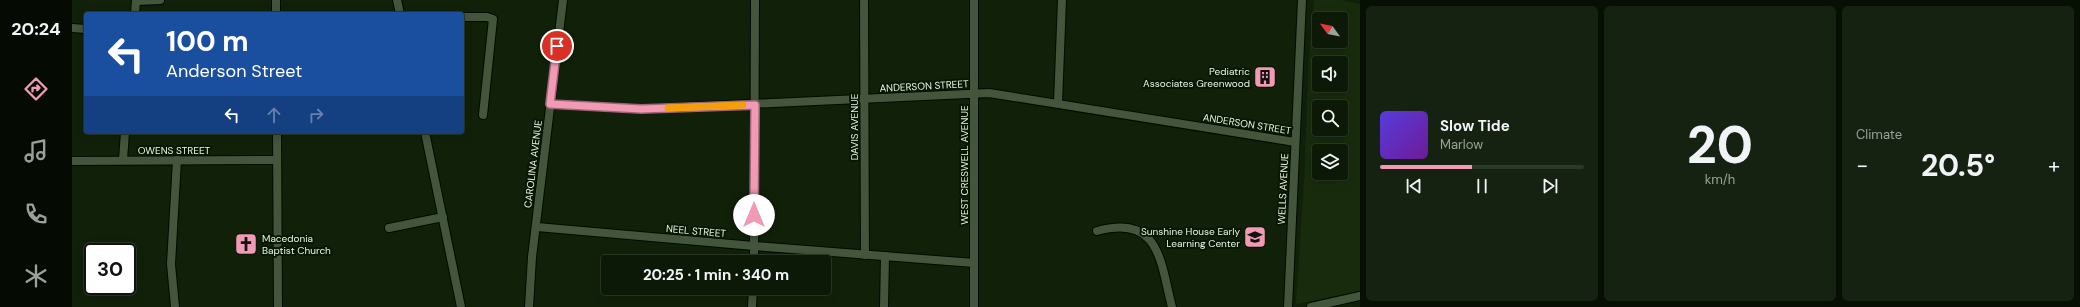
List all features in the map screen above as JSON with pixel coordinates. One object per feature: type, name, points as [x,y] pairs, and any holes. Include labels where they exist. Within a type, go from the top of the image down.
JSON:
[{"type":"street","points":[[135,12],[136,0],[160,0]]},
{"type":"street","points":[[276,0],[276,12]]},
{"type":"street","points":[[397,0],[400,12]]},
{"type":"street","name":"CAROLINA AVENUE","points":[[528,307],[562,0]]},
{"type":"street","points":[[754,255],[755,0]]},
{"type":"street","name":"DAVIS AVENUE","points":[[864,0],[865,255]]},
{"type":"street","name":"WEST CRESWELL AVENUE","points":[[974,0],[974,307]]},
{"type":"street","points":[[1058,103],[1062,0]]},
{"type":"street","name":"WELLS AVENUE","points":[[1288,307],[1302,0]]},
{"type":"street","points":[[464,17],[487,17],[493,19],[483,115]]},
{"type":"street","points":[[72,28],[84,29]]},
{"type":"street","name":"ANDERSON STREET","points":[[550,104],[641,109],[755,105],[974,93],[997,94],[1295,142]]},
{"type":"street","points":[[123,160],[125,134]]},
{"type":"street","points":[[277,134],[278,307]]},
{"type":"street","points":[[425,134],[461,307]]},
{"type":"street","points":[[175,307],[171,264],[177,160]]},
{"type":"street","name":"OWENS STREET","points":[[72,161],[277,160]]},
{"type":"street","points":[[389,228],[443,217]]},
{"type":"street","name":"NEEL STREET","points":[[537,227],[974,263]]},
{"type":"street","points":[[1096,231],[1115,227],[1128,228],[1142,233],[1152,240],[1158,251],[1172,307]]},
{"type":"street","points":[[884,307],[885,256]]},
{"type":"street","points":[[752,307],[753,295]]},
{"type":"street","points":[[1310,307],[1330,305],[1360,296]]},
{"type":"shaded area","points":[[1314,0],[1341,0],[1360,4],[1360,291],[1296,304],[1304,181],[1309,58],[1312,23],[1312,48],[1348,48],[1348,12],[1313,12]]},
{"type":"slow traffic","points":[[668,108],[743,105]]},
{"type":"place","name":"Pediatric Associates Greenwood","points":[[1265,77]]},
{"type":"place","name":"Sunshine House Early Learning Center","points":[[1255,237]]},
{"type":"place","name":"Macedonia Baptist Church","points":[[246,244]]},
{"type":"route","points":[[557,46],[550,104],[641,109],[755,105],[754,215]]}]
